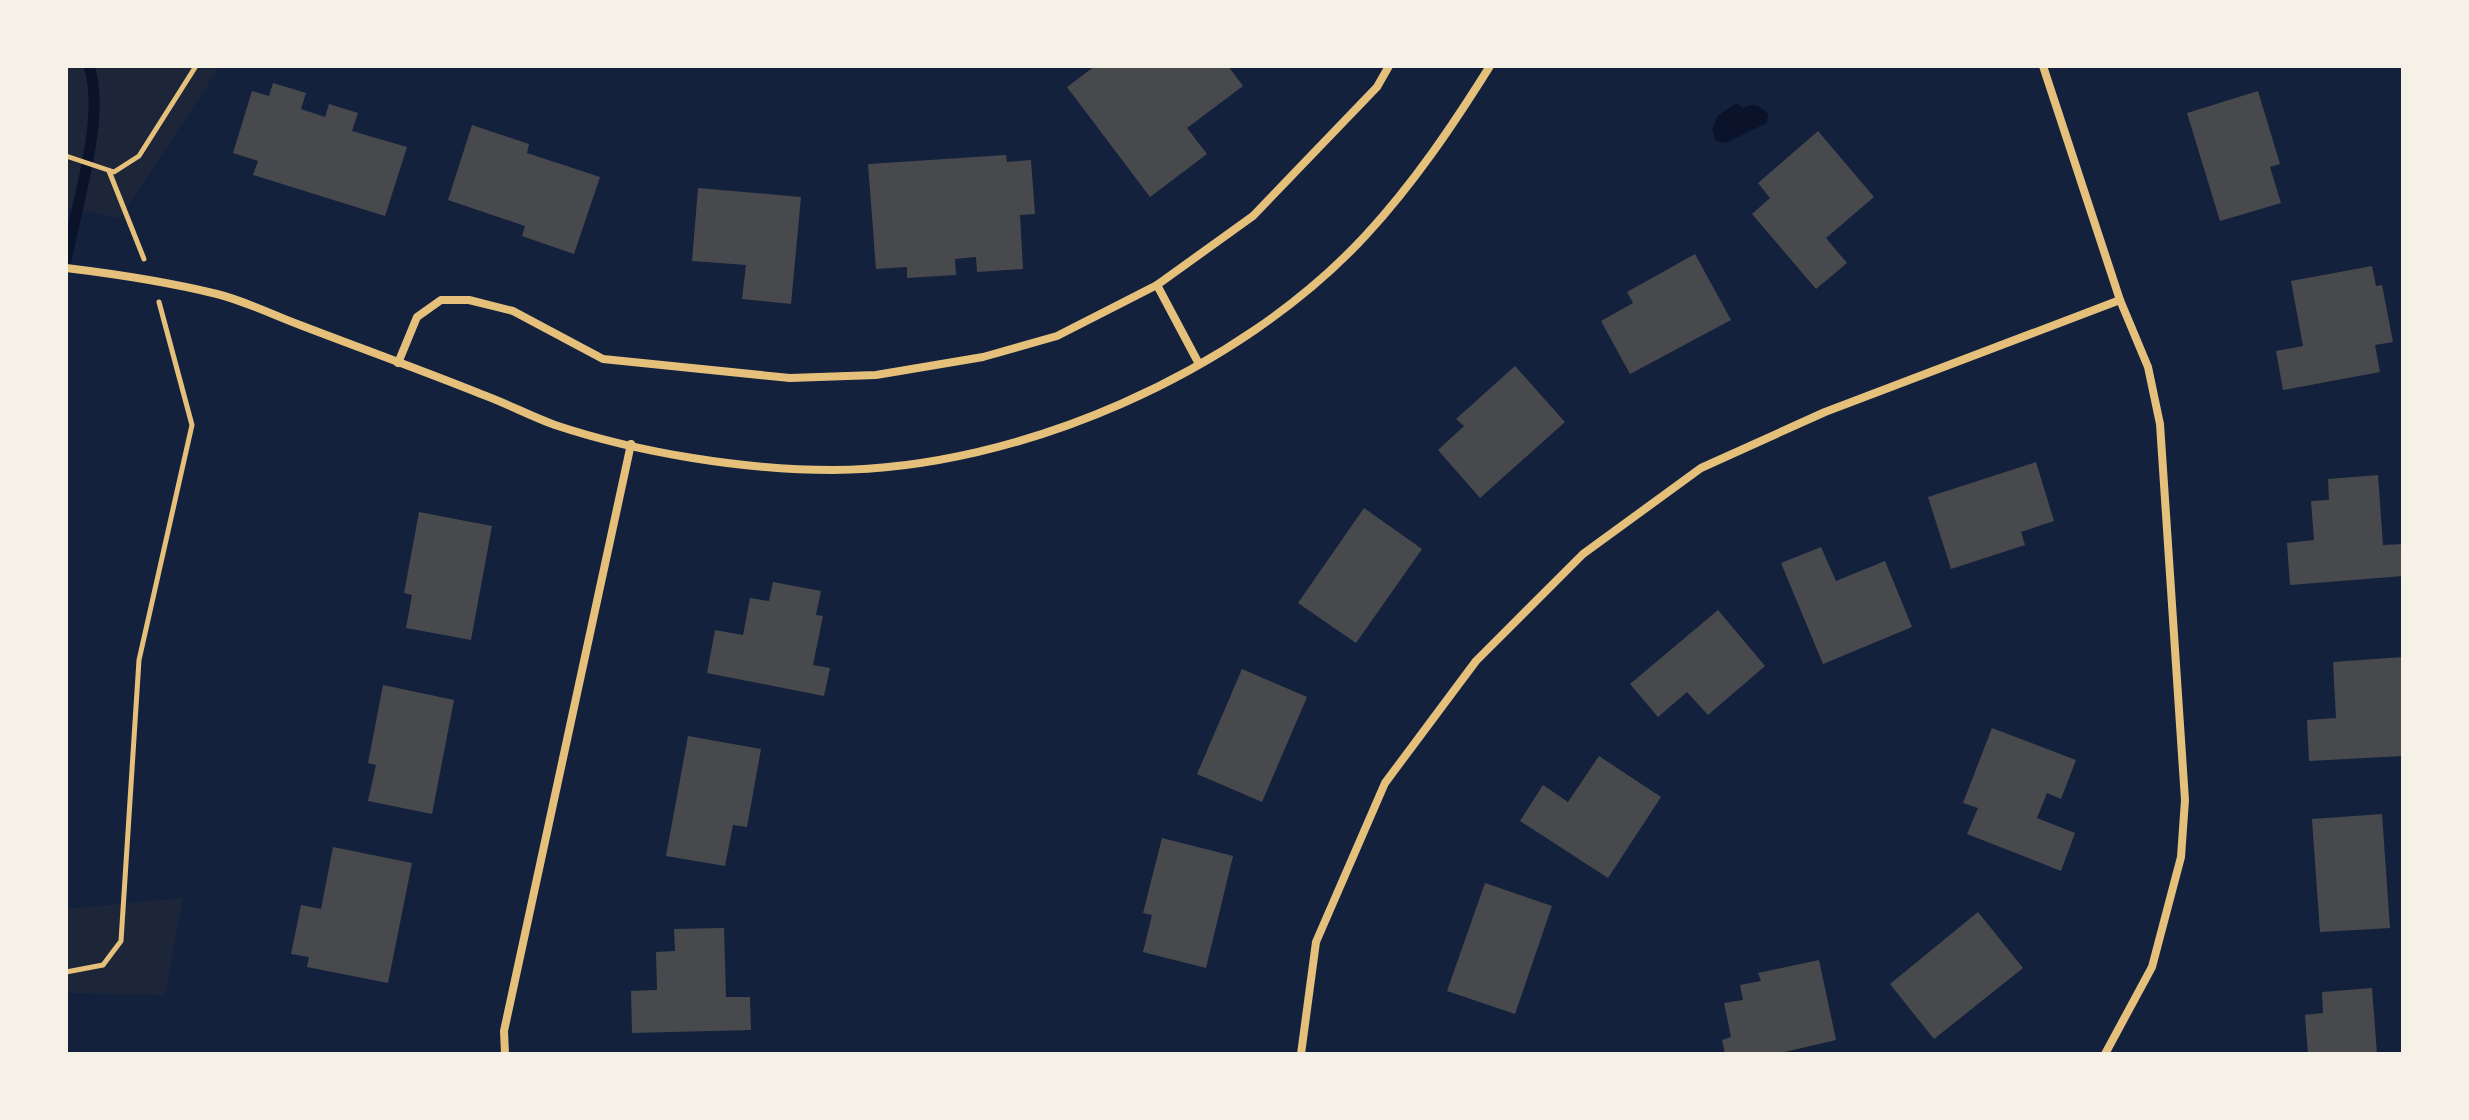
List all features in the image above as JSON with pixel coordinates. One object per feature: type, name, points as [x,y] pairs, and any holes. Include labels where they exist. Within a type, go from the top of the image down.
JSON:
[{"type":"street","points":[[398,363],[417,317],[441,300],[469,300],[513,311],[603,359],[790,378],[876,375],[983,357],[1057,336],[1157,285],[1253,216],[1377,87],[1389,66]]},
{"type":"street","points":[[66,268],[220,295],[555,425],[631,444],[754,465],[834,470],[905,463],[997,447],[1095,415],[1199,364],[1248,333],[1303,292],[1365,236],[1440,146],[1490,66]]},
{"type":"street","points":[[2043,66],[2120,300],[2148,367],[2160,424],[2185,800],[2181,857],[2152,967],[2105,1054]]},
{"type":"street","points":[[1157,285],[1199,364]]},
{"type":"street","points":[[1301,1054],[1316,942],[1385,783],[1476,661],[1583,554],[1701,468],[1825,412],[2120,300]]},
{"type":"street","points":[[505,1054],[504,1031],[631,444]]},
{"type":"path","points":[[66,156],[114,172],[139,156],[196,66]]},
{"type":"path","points":[[66,972],[103,965],[121,941],[139,660],[192,425],[138,237],[109,171]]},
{"type":"shaded area","points":[[66,66],[220,66],[120,218],[66,207]]},
{"type":"shaded area","points":[[1737,103],[1743,108],[1757,105],[1762,108],[1768,114],[1767,123],[1726,143],[1716,141],[1712,130],[1717,116]]},
{"type":"shaded area","points":[[183,898],[165,995],[66,993],[66,909]]},
{"type":"building","points":[[1095,66],[1228,66],[1243,86],[1187,128],[1207,154],[1150,197],[1067,87]]},
{"type":"building","points":[[273,83],[306,93],[301,109],[325,117],[329,104],[358,113],[352,131],[407,147],[385,216],[253,175],[258,161],[233,153],[252,91],[269,96]]},
{"type":"building","points":[[2258,91],[2280,164],[2270,167],[2281,203],[2220,221],[2187,113]]},
{"type":"building","points":[[472,125],[529,144],[527,153],[600,177],[574,254],[522,236],[525,226],[448,200]]},
{"type":"building","points":[[1818,131],[1874,197],[1826,238],[1847,263],[1816,289],[1752,214],[1770,198],[1758,183]]},
{"type":"building","points":[[1006,155],[1007,162],[1031,160],[1035,214],[1020,215],[1023,269],[977,272],[976,257],[955,259],[956,275],[907,278],[907,267],[876,269],[868,164]]},
{"type":"building","points":[[698,188],[801,197],[791,304],[742,299],[746,265],[692,261]]},
{"type":"building","points":[[1695,254],[1731,320],[1630,374],[1601,321],[1633,303],[1627,292]]},
{"type":"building","points":[[2372,266],[2376,286],[2382,285],[2393,342],[2375,345],[2380,372],[2283,390],[2276,351],[2303,346],[2291,281]]},
{"type":"building","points":[[1515,366],[1565,422],[1480,498],[1438,450],[1464,426],[1456,419]]},
{"type":"building","points":[[2036,462],[2054,521],[2021,532],[2025,545],[1951,569],[1928,497]]},
{"type":"building","points":[[2378,475],[2383,545],[2403,544],[2403,576],[2290,585],[2287,543],[2314,540],[2311,501],[2329,500],[2328,479]]},
{"type":"building","points":[[1364,508],[1422,549],[1356,643],[1298,603]]},
{"type":"building","points":[[419,512],[492,526],[471,640],[406,628],[412,595],[404,593]]},
{"type":"building","points":[[1821,547],[1836,581],[1885,561],[1912,627],[1823,664],[1781,563]]},
{"type":"building","points":[[773,582],[821,591],[816,615],[823,616],[813,665],[830,668],[824,696],[707,673],[715,630],[743,635],[750,598],[769,601]]},
{"type":"building","points":[[1718,610],[1765,666],[1708,715],[1687,692],[1658,717],[1630,684]]},
{"type":"building","points":[[2403,657],[2403,756],[2309,761],[2307,720],[2336,718],[2333,662]]},
{"type":"building","points":[[1242,669],[1307,697],[1262,802],[1197,774]]},
{"type":"building","points":[[383,685],[454,700],[432,814],[368,801],[376,765],[368,763]]},
{"type":"building","points":[[1992,728],[2076,760],[2061,799],[2047,793],[2037,818],[2075,833],[2061,871],[1967,834],[1978,808],[1963,803]]},
{"type":"building","points":[[688,736],[761,749],[747,827],[733,825],[725,866],[666,856]]},
{"type":"building","points":[[1599,756],[1661,797],[1608,878],[1520,821],[1543,785],[1568,802]]},
{"type":"building","points":[[2382,814],[2390,928],[2320,932],[2312,819]]},
{"type":"building","points":[[1162,838],[1233,856],[1206,968],[1143,952],[1152,915],[1143,913]]},
{"type":"building","points":[[333,847],[412,863],[388,983],[307,967],[309,957],[291,954],[301,905],[321,909]]},
{"type":"building","points":[[1485,883],[1552,906],[1515,1014],[1447,991]]},
{"type":"building","points":[[1978,912],[2023,968],[1934,1039],[1890,984]]},
{"type":"building","points":[[724,928],[726,997],[750,997],[751,1030],[632,1033],[631,991],[657,990],[656,952],[675,951],[674,929]]},
{"type":"building","points":[[1819,960],[1836,1040],[1776,1054],[1725,1054],[1722,1040],[1731,1037],[1724,1003],[1743,1000],[1740,985],[1761,981],[1758,973]]},
{"type":"building","points":[[2372,988],[2377,1054],[2308,1054],[2305,1015],[2323,1013],[2322,992]]},
{"type":"waterway","points":[[66,261],[92,136],[94,110],[89,66]]}]
